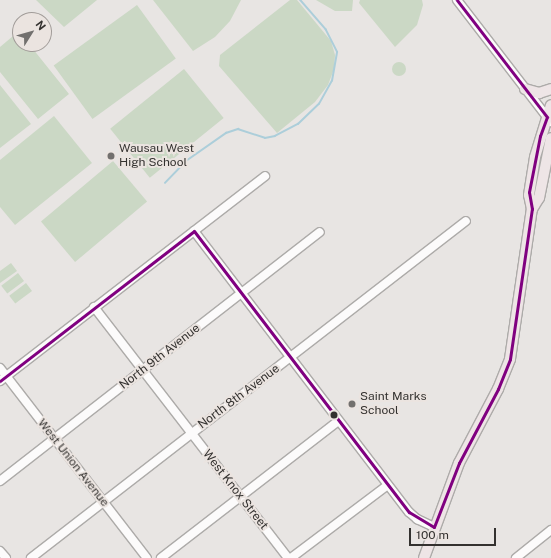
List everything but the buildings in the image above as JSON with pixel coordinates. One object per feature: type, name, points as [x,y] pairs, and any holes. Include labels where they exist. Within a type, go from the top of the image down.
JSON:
[{"type":"main road","points":[[525,89],[539,93],[551,89]]},
{"type":"main road","points":[[424,558],[434,527],[459,463],[496,394],[510,359],[532,209],[529,196],[530,185],[540,136],[549,120],[551,105]]},
{"type":"main road","points":[[532,209],[538,202],[551,138]]},
{"type":"main road","points":[[542,184],[551,162]]},
{"type":"street","points":[[457,0],[549,120]]},
{"type":"street","points":[[3,379],[265,176]]},
{"type":"street","name":"North 8th Avenue","points":[[31,558],[466,221]]},
{"type":"street","points":[[194,231],[338,421],[412,515],[434,527]]},
{"type":"street","name":"North 9th Avenue","points":[[0,481],[320,232]]},
{"type":"street","name":"West Knox Street","points":[[94,308],[288,558]]},
{"type":"street","name":"West Union Avenue","points":[[0,368],[3,379],[55,439],[147,558]]},
{"type":"street","points":[[161,558],[338,421]]},
{"type":"street","points":[[291,558],[388,485]]},
{"type":"street","points":[[516,558],[551,530]]},
{"type":"street","points":[[0,551],[6,558]]},
{"type":"green space","points":[[36,0],[97,0],[64,27],[52,15],[52,12],[48,12]]},
{"type":"green space","points":[[153,0],[241,0],[230,21],[215,37],[193,51]]},
{"type":"green space","points":[[290,0],[297,0],[331,41],[335,55],[334,69],[328,85],[315,102],[277,133],[219,66],[220,55]]},
{"type":"green space","points":[[316,0],[353,0],[352,11],[335,11]]},
{"type":"green space","points":[[360,0],[422,0],[423,5],[417,25],[395,47],[359,3]]},
{"type":"green space","points":[[137,5],[176,58],[92,119],[54,66]]},
{"type":"green space","points":[[12,37],[12,52],[35,52],[69,94],[38,119],[0,72],[0,47]]},
{"type":"green space","points":[[396,62],[402,62],[406,66],[406,72],[402,76],[396,76],[392,72],[392,66]]},
{"type":"green space","points":[[184,69],[224,118],[150,178],[110,129]]},
{"type":"green space","points":[[0,85],[31,124],[0,148]]},
{"type":"green space","points":[[54,116],[92,163],[15,225],[0,207],[0,160]]},
{"type":"green space","points":[[113,161],[147,202],[75,262],[41,221]]},
{"type":"green space","points":[[11,263],[17,271],[0,283],[0,271]]},
{"type":"green space","points":[[18,273],[24,281],[7,294],[1,286]]},
{"type":"green space","points":[[26,283],[32,291],[15,304],[9,296]]},
{"type":"waterway","points":[[165,183],[186,161],[226,133],[238,129],[265,138],[275,136],[298,124],[319,104],[332,81],[337,52],[326,30],[300,0]]},
{"type":"transit line","points":[[0,381],[194,231],[409,512],[434,527],[459,463],[498,389],[510,359],[532,209],[529,192],[540,136],[547,117],[457,0]]},
{"type":"place","name":"Wausau West High School","points":[[111,156]]},
{"type":"place","name":"Saint Marks School","points":[[352,404]]}]
